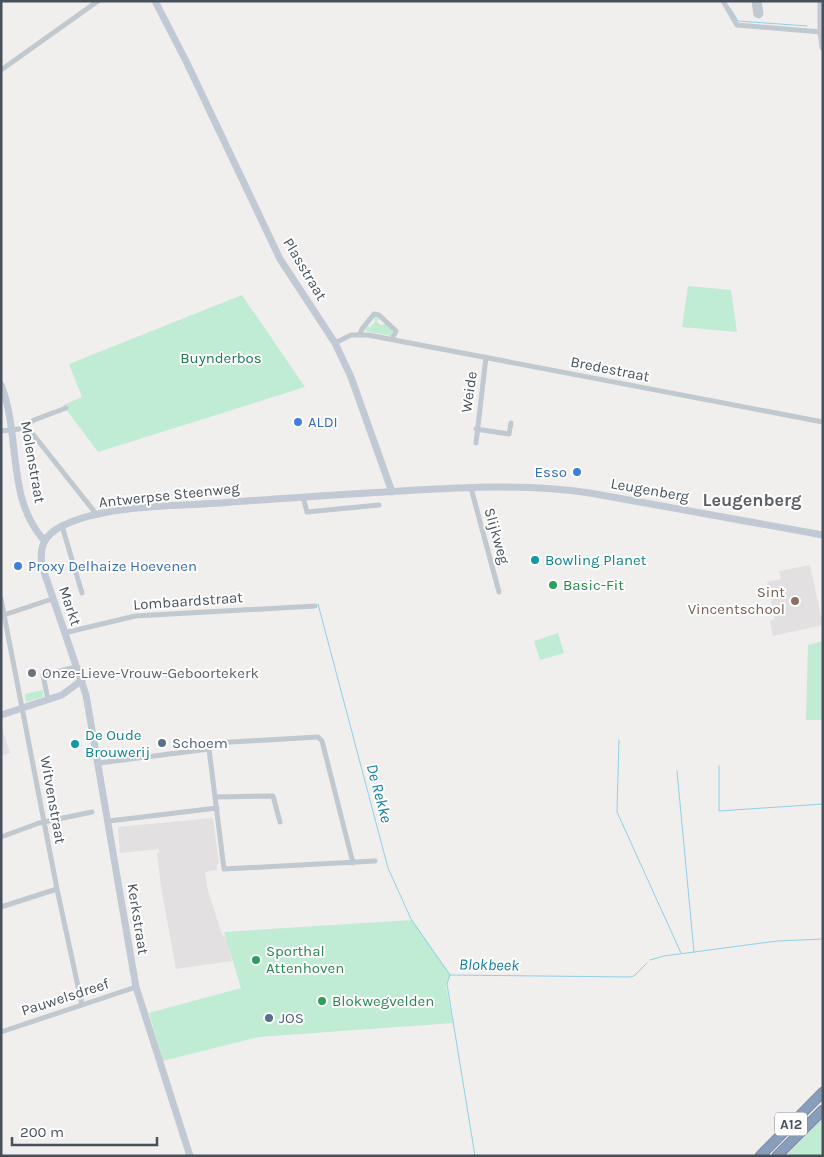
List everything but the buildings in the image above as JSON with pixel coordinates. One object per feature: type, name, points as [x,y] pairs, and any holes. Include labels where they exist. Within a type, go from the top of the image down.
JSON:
[{"type":"highway","name":"A12","points":[[760,1156],[823,1092]]},
{"type":"highway","name":"A12","points":[[777,1156],[823,1110]]},
{"type":"main road","name":"Plasstraat","points":[[154,1],[187,63],[280,259],[335,343],[351,377],[392,492]]},
{"type":"main road","points":[[821,1],[820,32],[823,47]]},
{"type":"main road","name":"Molenstraat","points":[[1,385],[12,429],[21,493],[31,525],[44,540]]},
{"type":"main road","name":"Leugenberg","points":[[392,492],[538,487],[574,490],[823,535]]},
{"type":"main road","name":"Antwerpse Steenweg","points":[[44,540],[62,526],[97,514],[303,497],[392,492]]},
{"type":"main road","name":"Markt","points":[[44,540],[41,547],[41,558],[52,599],[82,680]]},
{"type":"main road","points":[[1,715],[62,695],[82,680]]},
{"type":"main road","name":"Kerkstraat","points":[[82,680],[99,763],[136,987],[190,1156]]},
{"type":"street","points":[[1,70],[98,1]]},
{"type":"street","points":[[723,1],[737,25],[820,32]]},
{"type":"street","points":[[754,1],[756,15],[759,16],[762,14],[759,1]]},
{"type":"street","points":[[360,334],[374,314],[379,315],[396,331],[392,339]]},
{"type":"street","name":"Bredestraat","points":[[335,343],[341,339],[360,334],[392,339],[823,422]]},
{"type":"street","name":"Weide","points":[[476,443],[476,429],[486,357]]},
{"type":"street","points":[[1,431],[25,427],[34,420],[66,408]]},
{"type":"street","name":"Weide","points":[[476,429],[510,434],[511,424]]},
{"type":"street","points":[[25,427],[97,514]]},
{"type":"street","name":"Slijkweg","points":[[471,488],[499,592]]},
{"type":"street","points":[[303,497],[307,512],[379,506]]},
{"type":"street","points":[[62,526],[82,593]]},
{"type":"street","name":"Witvenstraat","points":[[1,599],[57,889],[82,1005]]},
{"type":"street","points":[[3,615],[52,599]]},
{"type":"street","name":"Lombaardstraat","points":[[64,633],[135,616],[315,606]]},
{"type":"street","points":[[48,700],[43,675],[76,667]]},
{"type":"street","points":[[99,763],[209,749],[214,743],[320,738],[353,863]]},
{"type":"street","points":[[209,749],[224,869],[375,861]]},
{"type":"street","points":[[215,798],[272,796],[280,822]]},
{"type":"street","points":[[108,821],[216,808]]},
{"type":"street","points":[[1,837],[44,822],[92,812]]},
{"type":"street","points":[[1,907],[57,889]]},
{"type":"street","name":"Pauwelsdreef","points":[[1,1032],[136,987]]},
{"type":"shaded area","name":"Sint Vincentschool","points":[[810,565],[823,625],[773,636],[770,621],[775,619],[767,582],[781,579],[779,571]]},
{"type":"shaded area","points":[[1,725],[10,753],[1,756]]},
{"type":"shaded area","points":[[213,818],[219,864],[217,865],[217,870],[205,872],[207,887],[222,935],[226,937],[232,961],[176,969],[161,887],[157,853],[159,853],[159,849],[120,853],[118,827]]},
{"type":"green space","points":[[688,286],[731,290],[737,332],[682,327]]},
{"type":"green space","name":"Buynderbos","points":[[242,295],[305,387],[98,452],[63,405],[82,397],[69,364]]},
{"type":"green space","points":[[374,317],[380,319],[376,321],[381,325],[386,324],[393,330],[391,336],[365,331],[368,325],[369,328],[375,322]]},
{"type":"green space","points":[[558,633],[564,653],[540,660],[534,641]]},
{"type":"green space","points":[[823,641],[823,720],[806,720],[808,645]]},
{"type":"green space","points":[[43,690],[43,697],[26,702],[25,694]]},
{"type":"green space","name":"Blokwegvelden","points":[[412,920],[450,974],[446,986],[453,1023],[259,1037],[163,1061],[149,1013],[241,988],[224,932]]},
{"type":"green space","points":[[823,1118],[823,1156],[786,1156]]},
{"type":"waterway","points":[[730,8],[738,21],[807,26]]},
{"type":"waterway","name":"De Rekke","points":[[318,604],[388,868],[411,919],[450,975]]},
{"type":"waterway","points":[[619,740],[617,812],[681,953]]},
{"type":"waterway","points":[[719,766],[719,811],[823,804]]},
{"type":"waterway","points":[[677,771],[694,952]]},
{"type":"waterway","name":"Blokbeek","points":[[650,960],[664,956],[777,941],[823,939]]},
{"type":"waterway","name":"Blokbeek","points":[[475,1156],[447,984],[450,975],[630,977],[634,976],[647,963]]},
{"type":"place","name":"ALDI","points":[[298,422]]},
{"type":"place","name":"Esso","points":[[577,472]]},
{"type":"place","name":"Bowling Planet","points":[[535,560]]},
{"type":"place","name":"Proxy Delhaize Hoevenen","points":[[18,566]]},
{"type":"place","name":"Basic-Fit","points":[[553,585]]},
{"type":"place","name":"Sint Vincentschool","points":[[795,601]]},
{"type":"place","name":"Onze-Lieve-Vrouw-Geboortekerk","points":[[32,673]]},
{"type":"place","name":"Schoem","points":[[162,743]]},
{"type":"place","name":"De Oude Brouwerij","points":[[75,744]]},
{"type":"place","name":"Sporthal Attenhoven","points":[[256,960]]},
{"type":"place","name":"Blokwegvelden","points":[[322,1001]]},
{"type":"place","name":"JOS","points":[[269,1018]]},
{"type":"district","name":"Leugenberg","points":[[752,500]]}]
